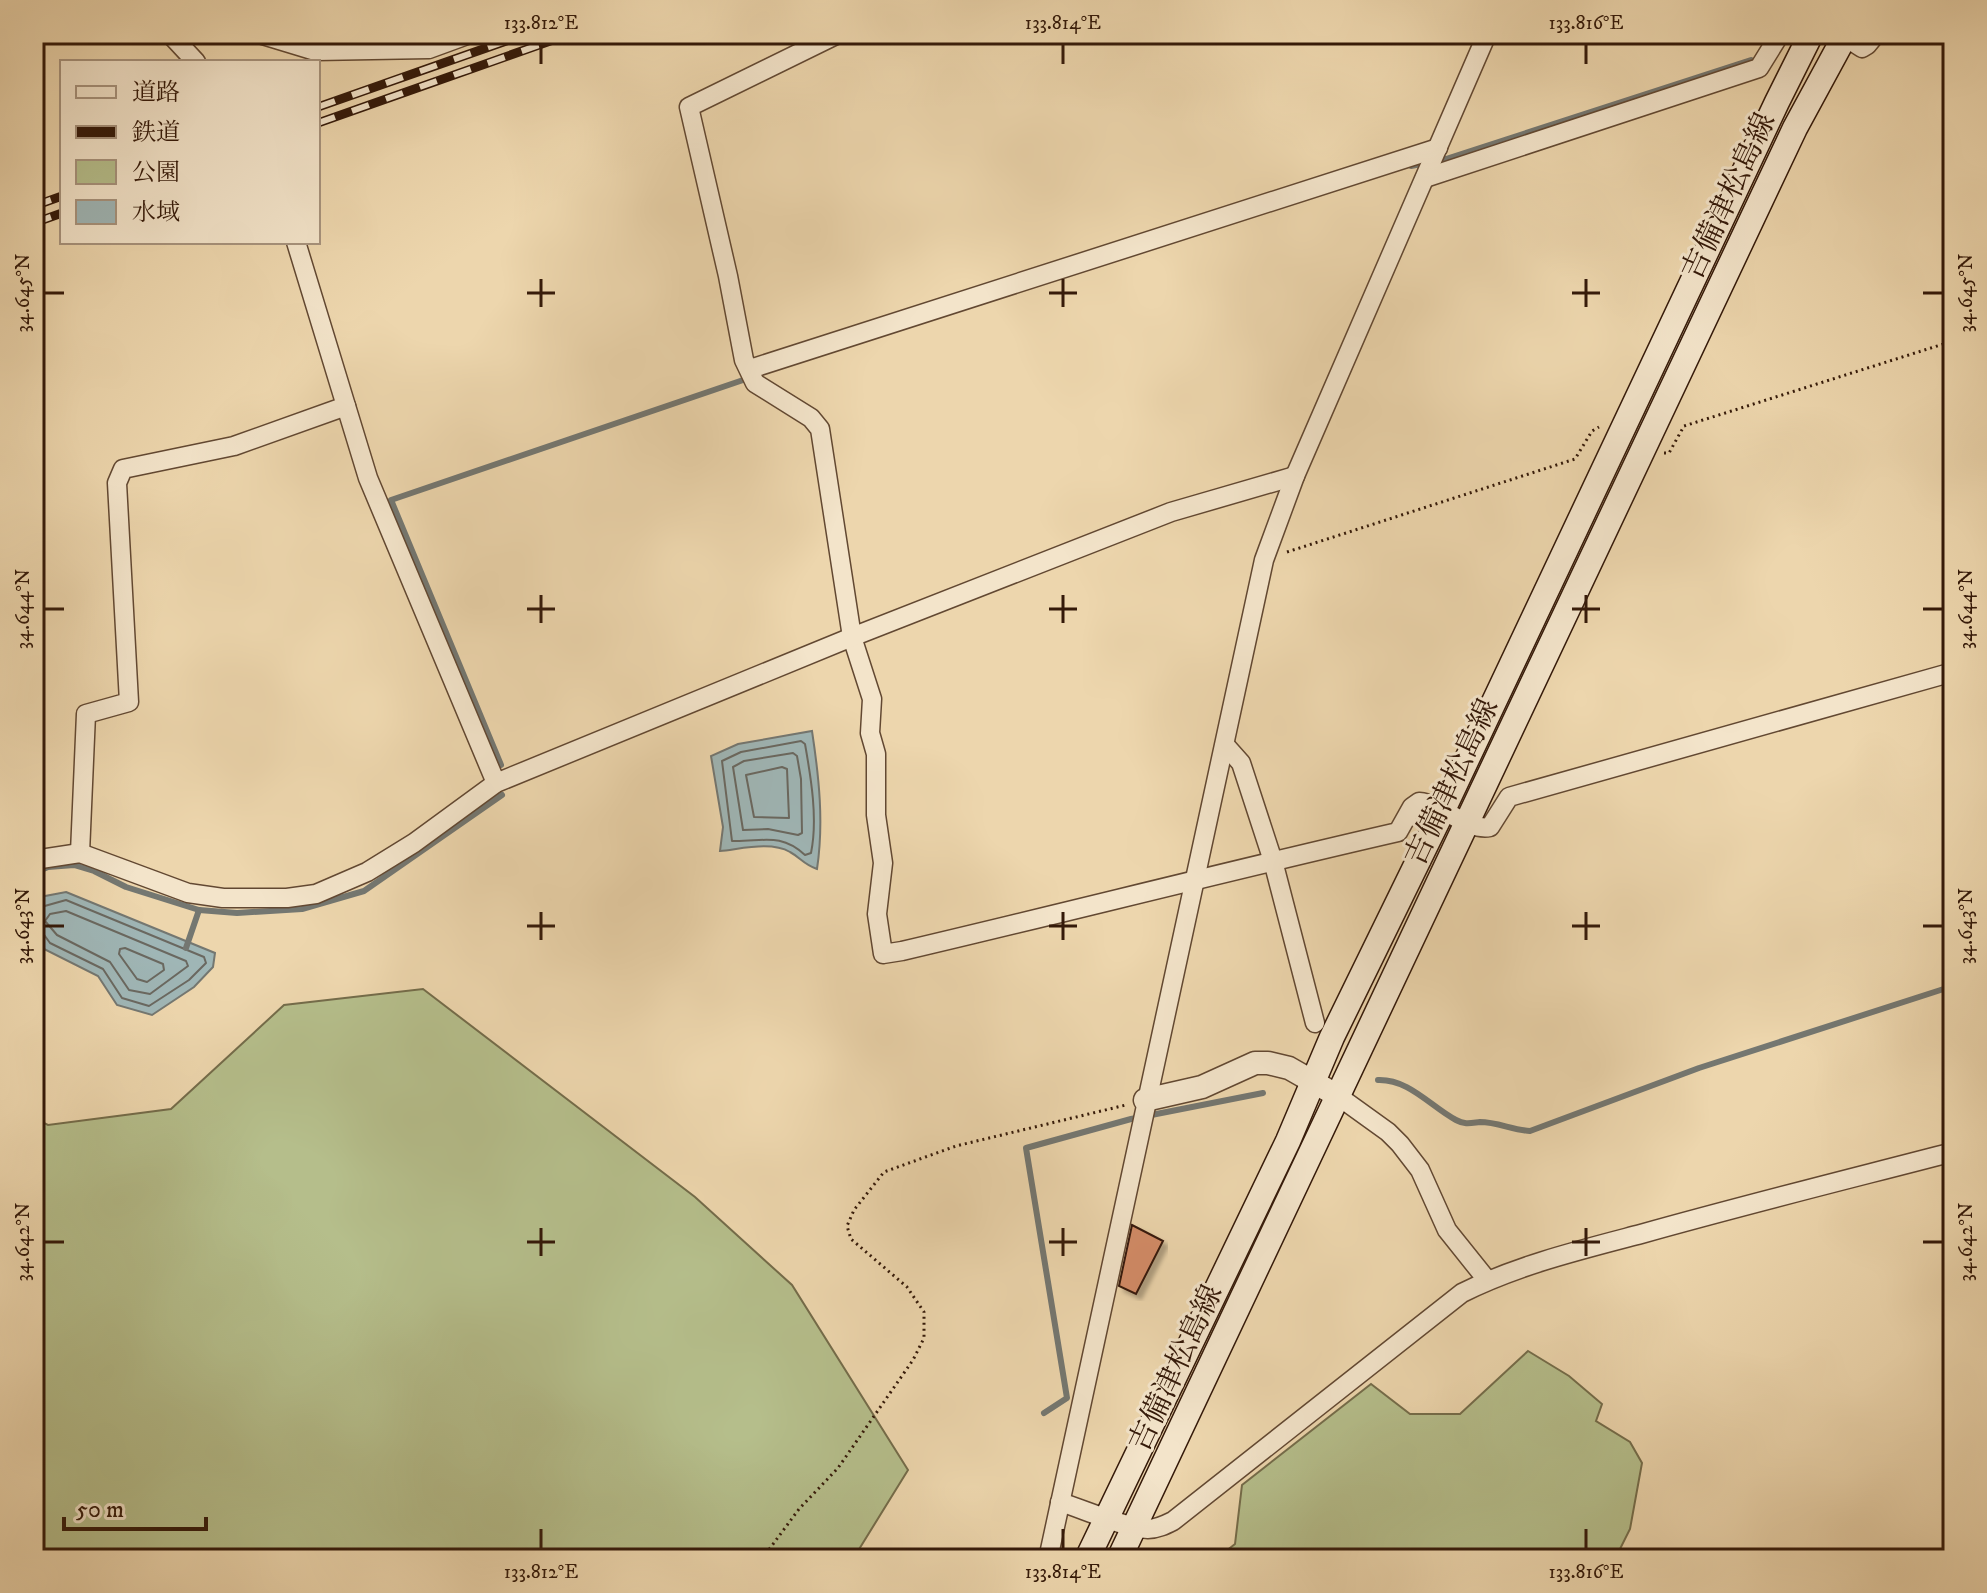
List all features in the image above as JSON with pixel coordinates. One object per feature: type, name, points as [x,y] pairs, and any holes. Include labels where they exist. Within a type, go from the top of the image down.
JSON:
[{"type":"main road","name":"吉備津松島線","points":[[1087,1559],[1274,1169],[1332,1037],[1811,34]]},
{"type":"main road","name":"吉備津松島線","points":[[1119,1559],[1795,128],[1843,35]]},
{"type":"street","points":[[170,34],[194,60]]},
{"type":"street","points":[[259,34],[315,51],[429,49],[470,34]]},
{"type":"street","points":[[838,34],[689,107],[744,360],[752,375],[811,418],[820,429],[852,637],[872,699],[870,733],[876,754],[876,815],[883,863],[877,914],[883,954],[1398,832],[1412,807],[1419,802],[1467,823],[1490,827],[1509,797],[1953,672]]},
{"type":"street","points":[[1048,1559],[1264,560],[1295,476],[1487,34]]},
{"type":"street","points":[[752,375],[1432,162],[1759,68],[1780,34]]},
{"type":"street","points":[[1843,35],[1862,48],[1876,34]]},
{"type":"street","points":[[297,244],[368,478],[496,783]]},
{"type":"street","points":[[80,853],[86,714],[129,702],[117,483],[123,469],[234,446],[346,406]]},
{"type":"street","points":[[34,860],[80,853],[188,893],[223,898],[287,898],[316,894],[367,872],[414,843],[496,783],[852,637],[1171,512],[1295,476]]},
{"type":"street","points":[[1225,745],[1241,763],[1273,861],[1315,1023]]},
{"type":"street","points":[[1143,1111],[1255,1063],[1289,1068],[1338,1096],[1400,1144],[1420,1170],[1447,1230],[1487,1280]]},
{"type":"street","points":[[1060,1502],[1135,1527],[1158,1528],[1173,1521],[1462,1293],[1487,1280],[1559,1256],[1711,1214],[1953,1152]]},
{"type":"path","points":[[1644,448],[1669,453],[1684,426],[1953,341]]},
{"type":"path","points":[[1264,560],[1575,459],[1592,431],[1599,427],[1606,426],[1621,435]]},
{"type":"path","points":[[762,1559],[799,1509],[838,1468],[913,1360],[924,1338],[924,1312],[907,1287],[851,1239],[847,1226],[854,1210],[884,1172],[956,1146],[1143,1111]]},
{"type":"green space","points":[[423,989],[695,1197],[792,1285],[908,1470],[853,1559],[34,1559],[34,1118],[48,1125],[171,1109],[284,1005]]},
{"type":"green space","points":[[1528,1351],[1569,1376],[1602,1404],[1596,1421],[1630,1442],[1642,1463],[1630,1529],[1615,1559],[1216,1559],[1235,1544],[1242,1485],[1371,1384],[1410,1414],[1460,1414]]},
{"type":"water","points":[[812,731],[820,800],[817,869],[790,852],[774,847],[720,851],[723,827],[711,756],[738,744]]},
{"type":"water","points":[[66,892],[215,953],[213,967],[194,987],[152,1015],[117,1005],[98,976],[44,949],[34,932],[34,906],[40,897]]},
{"type":"building","points":[[1132,1225],[1163,1241],[1136,1294],[1119,1286]]},
{"type":"waterway","points":[[1411,166],[1446,159],[1751,60]]},
{"type":"waterway","points":[[501,765],[391,500],[749,378]]},
{"type":"waterway","points":[[34,873],[48,867],[74,865],[126,887],[199,910],[237,913],[302,909],[364,891],[502,795]]},
{"type":"waterway","points":[[186,948],[199,910]]},
{"type":"waterway","points":[[1378,1080],[1400,1084],[1459,1122],[1486,1122],[1530,1131],[1699,1068],[1953,986]]},
{"type":"waterway","points":[[1044,1413],[1067,1398],[1026,1148],[1131,1119],[1263,1093]]},
{"type":"railway","points":[[320,106],[526,34]]},
{"type":"railway","points":[[320,122],[570,34]]},
{"type":"railway","points":[[34,206],[60,197]]},
{"type":"railway","points":[[34,223],[60,214]]}]
